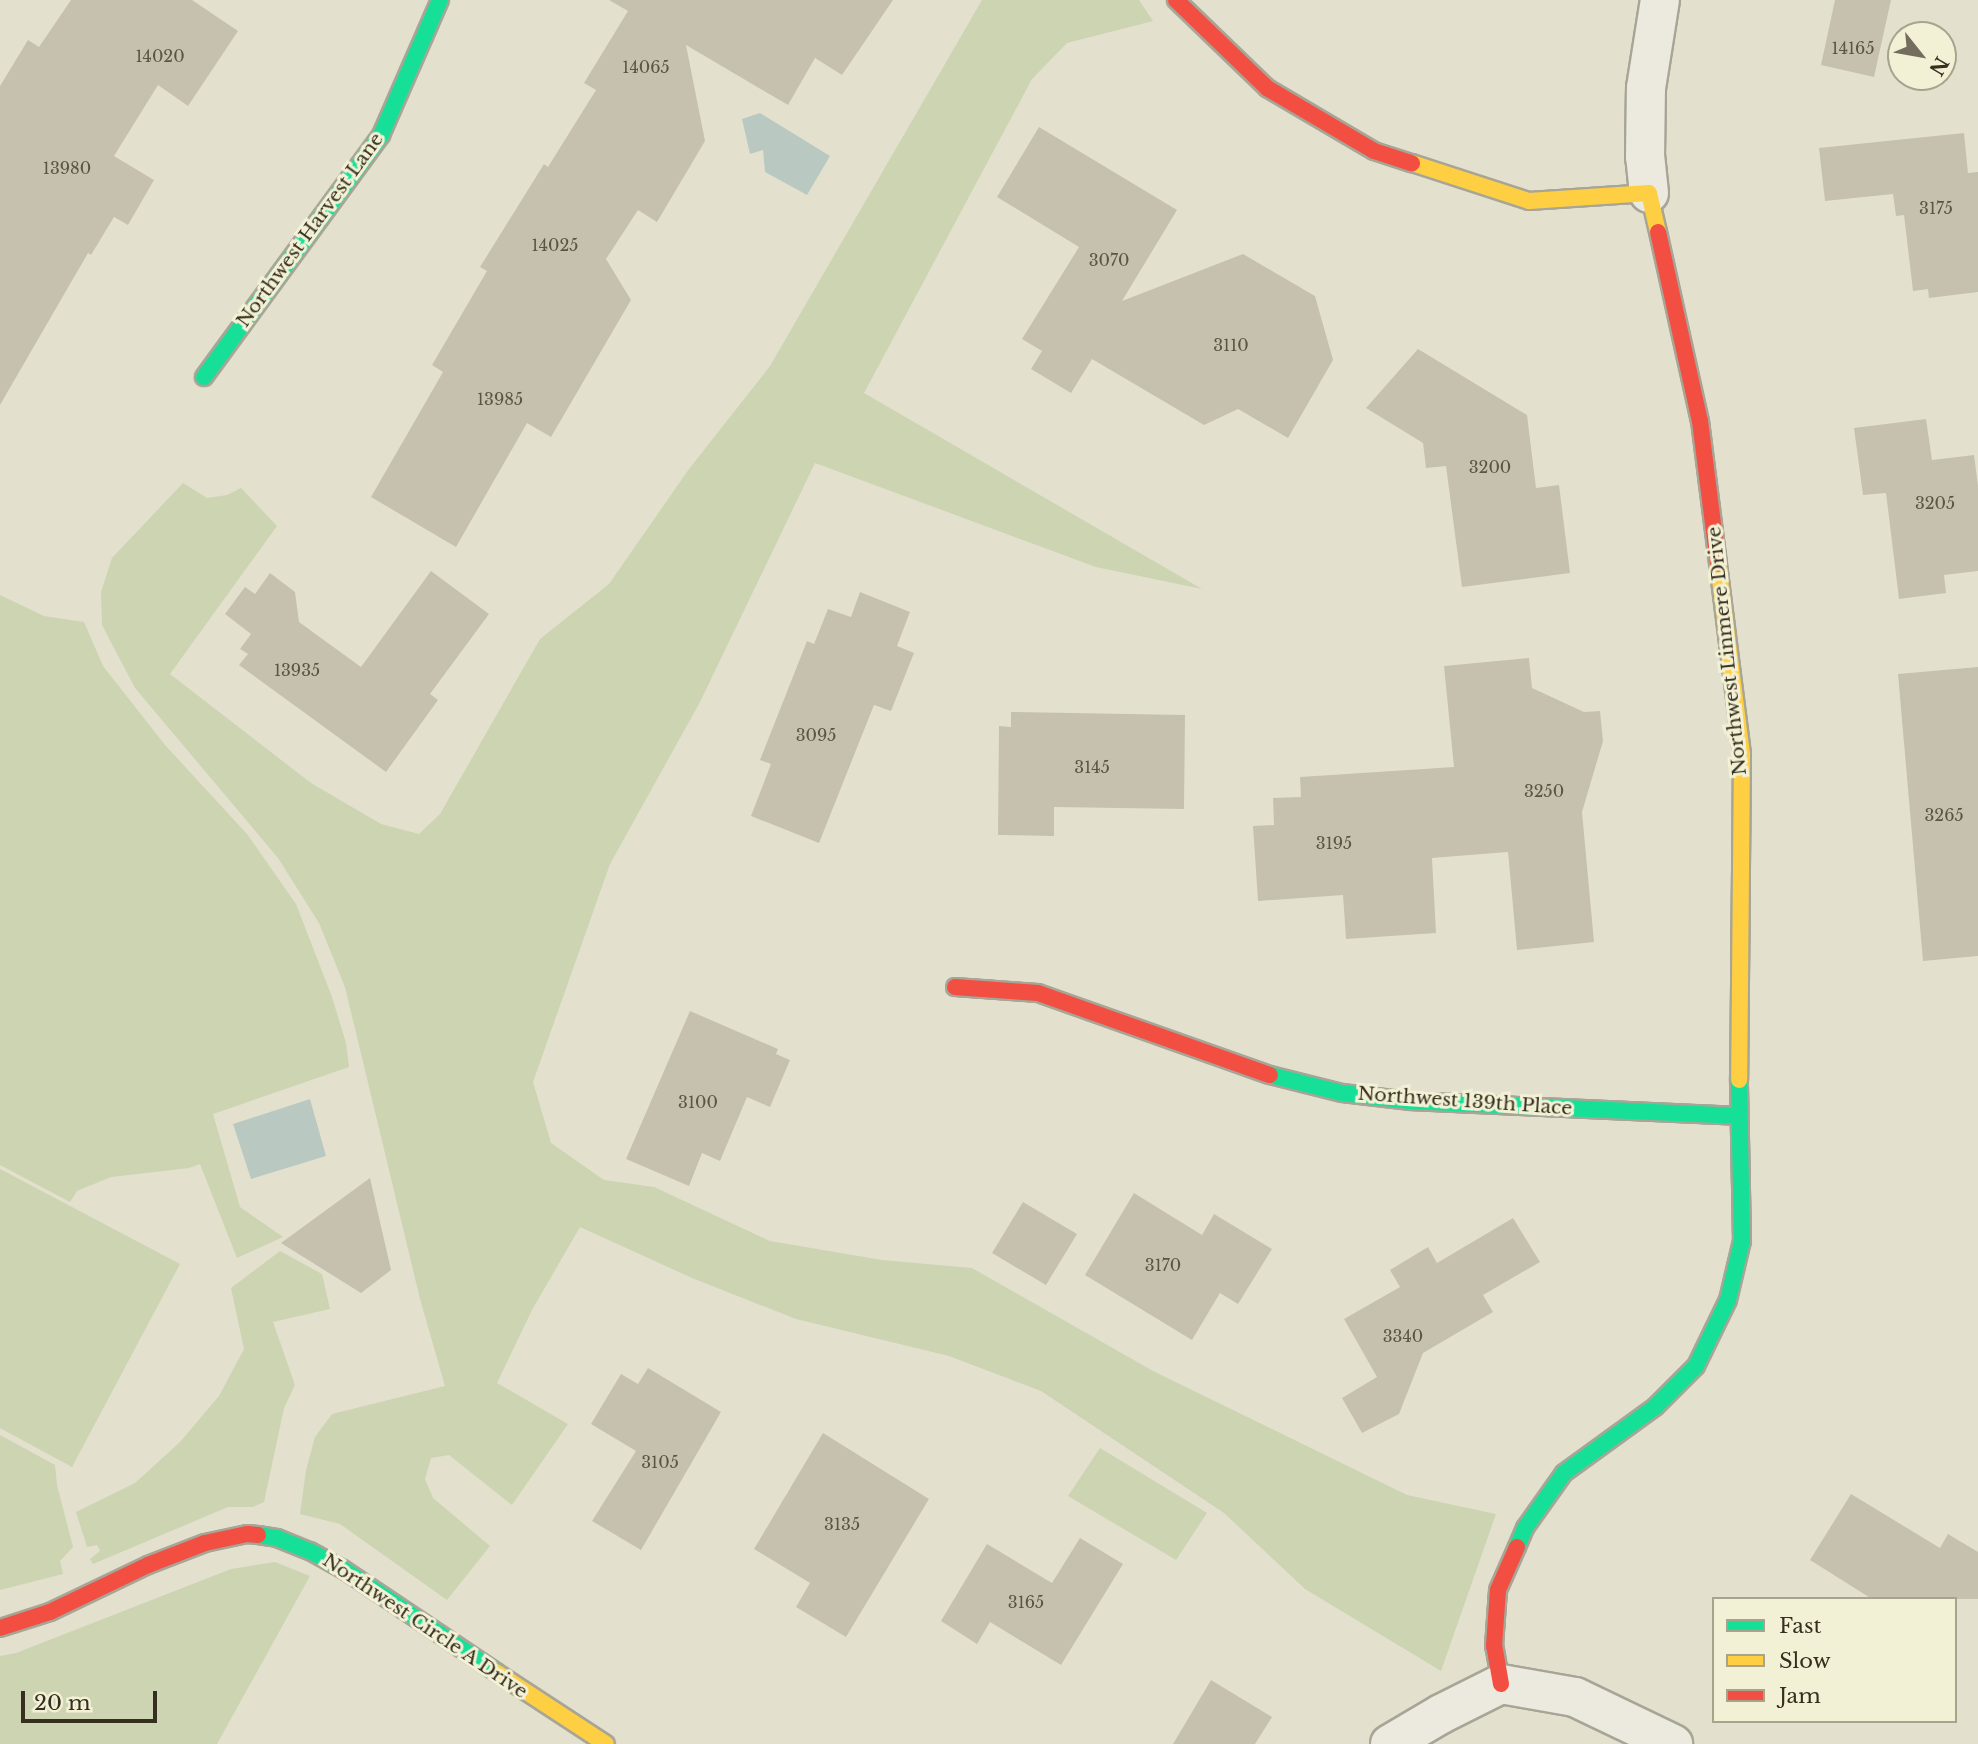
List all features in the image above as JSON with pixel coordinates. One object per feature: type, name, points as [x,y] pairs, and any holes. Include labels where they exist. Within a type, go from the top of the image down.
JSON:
[{"type":"street","name":"Northwest Harvest Lane","points":[[204,377],[381,135],[440,0]]},
{"type":"street","points":[[1176,0],[1267,89],[1374,151],[1529,201],[1649,193],[1645,157],[1646,88],[1660,0]]},
{"type":"street","name":"Northwest Linmere Drive","points":[[1501,1684],[1494,1646],[1498,1590],[1525,1528],[1564,1473],[1655,1407],[1696,1366],[1728,1300],[1742,1241],[1739,1115],[1742,754],[1700,421],[1649,193]]},
{"type":"street","name":"Northwest 139th Place","points":[[955,987],[1038,993],[1251,1071],[1342,1093],[1411,1101],[1739,1115]]},
{"type":"street","name":"Northwest Circle A Drive","points":[[0,1628],[50,1612],[148,1565],[205,1543],[247,1534],[277,1538],[310,1551],[343,1569],[542,1704],[606,1744]]},
{"type":"street","points":[[1390,1744],[1441,1714],[1501,1684],[1575,1697],[1672,1744]]},
{"type":"green space","points":[[982,0],[1139,0],[1153,21],[1067,43],[1032,79],[864,393],[1202,589],[1096,567],[815,463],[700,702],[610,864],[533,1082],[551,1143],[604,1180],[654,1187],[770,1241],[882,1260],[972,1268],[1153,1371],[1407,1495],[1496,1514],[1441,1671],[1305,1589],[1224,1513],[1041,1391],[949,1356],[796,1319],[692,1278],[580,1227],[532,1310],[497,1383],[568,1424],[512,1505],[449,1455],[431,1458],[425,1479],[433,1498],[490,1546],[447,1600],[340,1524],[300,1514],[306,1470],[315,1437],[332,1414],[445,1386],[420,1299],[345,987],[319,923],[278,858],[135,688],[102,625],[101,592],[112,558],[183,483],[207,498],[227,495],[241,488],[277,526],[170,674],[311,783],[381,824],[419,834],[440,814],[540,639],[609,584],[689,469],[770,366]]},
{"type":"green space","points":[[0,595],[44,616],[84,622],[103,666],[165,745],[247,834],[296,904],[332,997],[346,1043],[349,1067],[213,1114],[240,1207],[283,1237],[237,1258],[200,1164],[189,1168],[111,1177],[77,1191],[70,1202],[0,1165]]},
{"type":"green space","points":[[0,1169],[180,1264],[72,1467],[0,1428]]},
{"type":"green space","points":[[280,1251],[322,1274],[330,1309],[273,1322],[295,1385],[284,1408],[264,1502],[253,1507],[228,1507],[93,1564],[90,1559],[100,1551],[97,1545],[87,1547],[76,1512],[135,1483],[180,1442],[219,1396],[244,1349],[231,1288]]},
{"type":"green space","points":[[0,1435],[55,1465],[57,1485],[73,1547],[60,1561],[63,1574],[0,1590]]},
{"type":"green space","points":[[1100,1448],[1207,1513],[1176,1560],[1068,1496]]},
{"type":"green space","points":[[275,1562],[310,1576],[217,1744],[0,1744],[0,1656],[16,1653],[231,1569]]},
{"type":"shaded area","points":[[760,113],[830,156],[807,195],[765,172],[763,150],[750,154],[742,119]]},
{"type":"shaded area","points":[[310,1099],[326,1156],[251,1179],[233,1124]]},
{"type":"building","points":[[71,0],[192,0],[238,31],[188,106],[158,85],[114,156],[154,180],[128,225],[114,217],[91,255],[88,253],[0,405],[0,86],[28,40],[39,47]]},
{"type":"building","points":[[609,0],[893,0],[842,75],[815,58],[788,105],[686,45],[705,141],[657,222],[638,210],[606,259],[631,300],[551,437],[527,423],[456,547],[371,497],[443,372],[432,365],[487,271],[480,267],[544,164],[548,167],[596,90],[584,83],[628,11]]},
{"type":"building","points":[[1835,0],[1891,0],[1874,77],[1821,65]]},
{"type":"building","points":[[1039,127],[1177,210],[1122,301],[1243,254],[1315,296],[1333,360],[1288,438],[1238,409],[1204,425],[1092,359],[1071,393],[1031,369],[1042,351],[1022,339],[1079,247],[997,197]]},
{"type":"building","points":[[1964,133],[1968,173],[1978,172],[1978,292],[1929,298],[1928,289],[1913,291],[1904,215],[1896,216],[1893,194],[1825,201],[1819,148]]},
{"type":"building","points":[[1418,349],[1527,415],[1536,488],[1559,485],[1570,573],[1462,587],[1446,466],[1426,468],[1423,443],[1366,408]]},
{"type":"building","points":[[1926,419],[1932,460],[1974,455],[1978,486],[1978,571],[1944,575],[1946,593],[1899,599],[1886,493],[1863,495],[1854,428]]},
{"type":"building","points":[[431,571],[489,614],[430,694],[438,700],[386,772],[239,665],[248,654],[240,649],[251,634],[225,614],[245,587],[255,594],[270,573],[295,592],[299,622],[361,667]]},
{"type":"building","points":[[860,592],[910,612],[897,646],[914,653],[891,711],[874,705],[819,843],[751,816],[771,764],[760,760],[807,641],[814,644],[828,609],[851,617]]},
{"type":"building","points":[[1529,658],[1532,688],[1584,712],[1600,711],[1603,741],[1582,812],[1594,942],[1517,950],[1508,852],[1432,858],[1436,933],[1346,939],[1343,895],[1258,901],[1253,826],[1274,825],[1273,798],[1301,797],[1300,777],[1454,767],[1444,666]]},
{"type":"building","points":[[1978,667],[1978,956],[1923,961],[1898,674]]},
{"type":"building","points":[[1011,712],[1185,715],[1184,809],[1054,807],[1054,836],[998,835],[999,726],[1011,727]]},
{"type":"building","points":[[690,1011],[778,1049],[776,1054],[790,1060],[770,1107],[747,1097],[720,1161],[702,1153],[689,1186],[626,1159]]},
{"type":"building","points":[[370,1178],[391,1270],[361,1293],[281,1243]]},
{"type":"building","points":[[1134,1193],[1202,1235],[1214,1214],[1272,1249],[1238,1304],[1220,1293],[1192,1340],[1085,1275]]},
{"type":"building","points":[[1023,1202],[1077,1234],[1046,1285],[992,1253]]},
{"type":"building","points":[[1513,1218],[1540,1262],[1483,1295],[1493,1312],[1423,1353],[1399,1414],[1362,1433],[1342,1398],[1377,1377],[1344,1319],[1400,1287],[1390,1270],[1428,1247],[1437,1263]]},
{"type":"building","points":[[648,1368],[721,1412],[641,1550],[592,1521],[636,1451],[591,1424],[621,1374],[638,1384]]},
{"type":"building","points":[[823,1433],[929,1499],[846,1637],[796,1607],[810,1583],[754,1549]]},
{"type":"building","points":[[1851,1494],[1940,1548],[1948,1534],[1978,1552],[1978,1599],[1869,1597],[1810,1560]]},
{"type":"building","points":[[1080,1538],[1123,1564],[1061,1665],[990,1622],[977,1644],[941,1621],[987,1544],[1052,1583]]},
{"type":"building","points":[[1211,1680],[1272,1717],[1255,1744],[1173,1744]]},
{"type":"traffic: fast","points":[[204,377],[381,135],[440,0]]},
{"type":"traffic: fast","points":[[1270,1075],[1342,1093],[1411,1101],[1739,1116]]},
{"type":"traffic: fast","points":[[1517,1547],[1525,1528],[1564,1473],[1655,1407],[1696,1366],[1728,1300],[1742,1241],[1739,1080]]},
{"type":"traffic: fast","points":[[258,1535],[277,1538],[310,1551],[343,1569],[496,1672]]},
{"type":"traffic: slow","points":[[1412,163],[1529,201],[1649,193],[1658,232]]},
{"type":"traffic: slow","points":[[1718,564],[1742,754],[1739,1080]]},
{"type":"traffic: slow","points":[[496,1672],[606,1744]]},
{"type":"traffic: jam","points":[[1176,0],[1267,88],[1374,151],[1412,163]]},
{"type":"traffic: jam","points":[[1658,232],[1700,421],[1718,564]]},
{"type":"traffic: jam","points":[[955,987],[1038,993],[1270,1075]]},
{"type":"traffic: jam","points":[[0,1628],[50,1612],[148,1565],[205,1543],[247,1534],[258,1535]]},
{"type":"traffic: jam","points":[[1501,1684],[1494,1646],[1498,1590],[1517,1547]]}]
